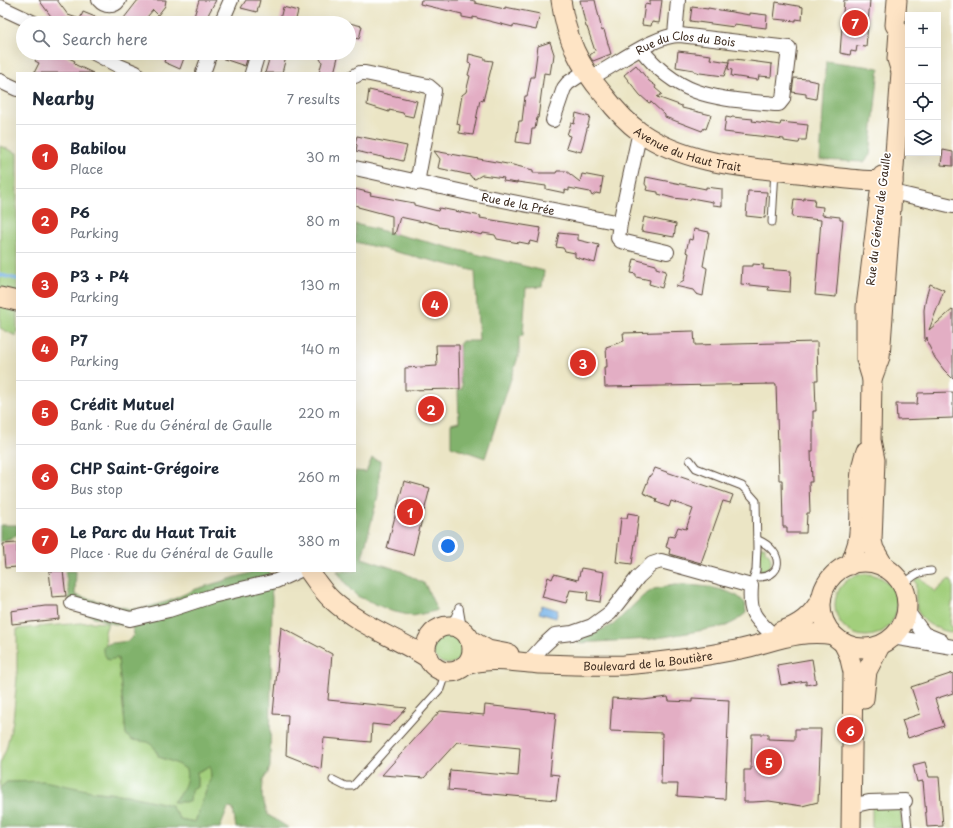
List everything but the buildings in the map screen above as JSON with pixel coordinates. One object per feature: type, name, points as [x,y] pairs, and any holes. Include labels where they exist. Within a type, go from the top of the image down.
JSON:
[{"type":"street","points":[[99,0],[104,5],[116,3],[119,0]]},
{"type":"street","points":[[226,16],[230,0]]},
{"type":"street","name":"Avenue du Haut Trait","points":[[561,0],[568,35],[588,75],[612,105],[640,132],[670,148],[693,157],[721,163],[861,180],[887,185]]},
{"type":"street","points":[[675,35],[678,0]]},
{"type":"street","name":"Rue du Général de Gaulle","points":[[885,568],[874,549],[872,541],[874,460],[871,440],[872,379],[866,359],[866,307],[873,259],[887,185],[886,163],[892,71],[897,59],[899,31],[895,25],[897,0]]},
{"type":"street","name":"Rue du Général de Gaulle","points":[[899,31],[904,26],[907,0]]},
{"type":"street","points":[[0,7],[19,16]]},
{"type":"street","name":"Rue du Clos du Bois","points":[[554,120],[564,88],[568,83],[588,75],[660,39],[675,35],[789,48],[783,98],[779,104],[775,104],[709,96],[687,89],[660,71],[641,49]]},
{"type":"street","points":[[107,60],[134,72]]},
{"type":"street","points":[[203,72],[208,60]]},
{"type":"street","points":[[252,72],[256,60]]},
{"type":"street","points":[[356,75],[365,72],[428,86],[434,91],[417,183]]},
{"type":"street","points":[[0,81],[16,89]]},
{"type":"street","points":[[640,132],[618,236],[619,240],[667,252]]},
{"type":"street","name":"Rue de la Prée","points":[[356,168],[417,183],[620,223]]},
{"type":"street","points":[[887,185],[953,206]]},
{"type":"street","points":[[0,297],[16,301]]},
{"type":"street","name":"Rue du Général de Gaulle","points":[[850,565],[858,541],[861,480],[864,458],[871,440]]},
{"type":"street","points":[[533,657],[542,646],[555,635],[572,633],[592,626],[610,613],[638,577],[652,564],[662,561],[752,582],[751,609],[758,620],[772,634]]},
{"type":"street","points":[[851,828],[853,672],[849,655],[838,639],[828,629],[822,615],[822,599],[826,584],[836,572],[850,565],[868,563],[877,564],[897,577],[902,585],[906,597],[907,611],[901,627],[885,643],[867,671],[864,684],[864,803],[859,828]]},
{"type":"street","points":[[72,603],[130,619],[169,610],[273,576],[293,572]]},
{"type":"street","points":[[310,572],[321,588],[338,605],[358,619],[428,658],[435,667],[454,669],[470,658],[471,645],[460,632],[440,628],[430,635],[406,636],[382,632]]},
{"type":"street","name":"Boulevard de la Boutière","points":[[460,632],[488,650],[509,655],[607,659],[668,654],[714,648],[788,629],[802,622],[811,615],[822,599]]},
{"type":"street","points":[[907,611],[924,634],[953,646]]},
{"type":"street","name":"Boulevard de la Boutière","points":[[454,669],[470,664],[491,661],[569,665],[669,661],[714,654],[799,634],[825,634],[838,639]]},
{"type":"street","points":[[428,658],[426,646],[430,635]]},
{"type":"street","points":[[838,639],[861,648],[885,643],[898,638],[953,646]]},
{"type":"street","points":[[864,803],[905,801]]},
{"type":"lane","points":[[772,222],[775,170]]},
{"type":"lane","points":[[690,460],[696,468],[737,484],[748,492],[756,501],[758,540],[756,570],[752,582]]},
{"type":"lane","points":[[752,582],[761,577],[767,576],[775,570],[778,564],[778,559],[771,548],[758,540]]},
{"type":"lane","points":[[902,585],[913,575],[920,572],[931,571]]},
{"type":"lane","points":[[333,780],[345,786],[353,786],[440,689],[454,669]]},
{"type":"lane","points":[[905,801],[908,828]]},
{"type":"green space","points":[[826,61],[879,68],[870,155],[864,162],[820,160]]},
{"type":"green space","points":[[0,146],[16,153],[16,336],[0,328]]},
{"type":"green space","points":[[356,224],[544,271],[542,287],[526,288],[523,335],[519,337],[519,354],[485,458],[451,446],[451,424],[459,422],[458,389],[462,389],[462,382],[460,382],[459,345],[462,341],[479,341],[475,271],[356,242]]},
{"type":"green space","points":[[372,458],[380,461],[378,496],[362,558],[401,571],[425,584],[437,610],[413,616],[391,611],[357,596],[348,587],[338,572],[356,572],[356,471],[366,472]]},
{"type":"green space","points":[[0,525],[16,525],[16,536],[0,543]]},
{"type":"green space","points":[[765,546],[765,551],[769,554],[771,563],[765,570],[765,574],[760,574],[760,547]]},
{"type":"green space","points":[[65,572],[76,572],[75,595],[130,609],[144,608],[169,601],[196,589],[254,572],[269,572],[272,597],[270,767],[263,780],[262,797],[268,815],[289,828],[236,828],[233,809],[228,808],[220,828],[0,828],[0,788],[7,782],[44,781],[96,792],[127,795],[170,805],[180,819],[195,822],[211,777],[210,766],[197,772],[197,787],[191,791],[190,802],[173,802],[186,783],[186,769],[159,757],[155,748],[148,742],[131,740],[126,734],[118,658],[108,660],[103,652],[103,647],[106,644],[128,641],[134,635],[132,627],[109,623],[69,607],[69,593]]},
{"type":"green space","points":[[860,574],[872,574],[888,583],[895,593],[897,605],[895,617],[888,627],[872,636],[860,636],[849,631],[840,622],[835,611],[835,599],[840,588],[849,579]]},
{"type":"green space","points":[[919,577],[935,592],[949,579],[953,583],[953,602],[950,623],[953,627],[953,633],[933,626],[922,617],[918,611],[916,604],[916,583],[914,581]]},
{"type":"green space","points":[[674,585],[705,587],[728,592],[737,596],[745,603],[746,613],[736,621],[726,626],[687,633],[651,639],[577,643],[583,637],[613,625],[643,596],[654,589]]},
{"type":"green space","points":[[91,622],[108,623],[105,632],[106,644],[103,647],[118,658],[126,734],[131,740],[148,741],[155,748],[159,757],[186,768],[186,783],[173,802],[197,787],[197,772],[210,766],[211,777],[195,822],[180,819],[170,805],[127,795],[7,782],[0,788],[0,764],[6,749],[13,721],[17,678],[17,629]]},
{"type":"green space","points":[[448,634],[454,635],[462,643],[462,655],[454,663],[448,664],[442,663],[434,655],[433,649],[434,643],[442,635]]},
{"type":"green space","points":[[900,806],[902,828],[872,828],[872,807]]},
{"type":"water","points":[[542,605],[558,610],[556,618],[539,613]]},
{"type":"waterway","points":[[0,275],[16,279]]},
{"type":"place","name":"Le Parc du Haut Trait","points":[[855,23]]},
{"type":"place","name":"P7","points":[[435,304]]},
{"type":"place","name":"P3 + P4","points":[[583,363]]},
{"type":"place","name":"P6","points":[[431,409]]},
{"type":"place","name":"Babilou","points":[[410,512]]},
{"type":"place","name":"CHP Saint-Grégoire","points":[[850,730]]},
{"type":"place","name":"Crédit Mutuel","points":[[769,762]]}]
